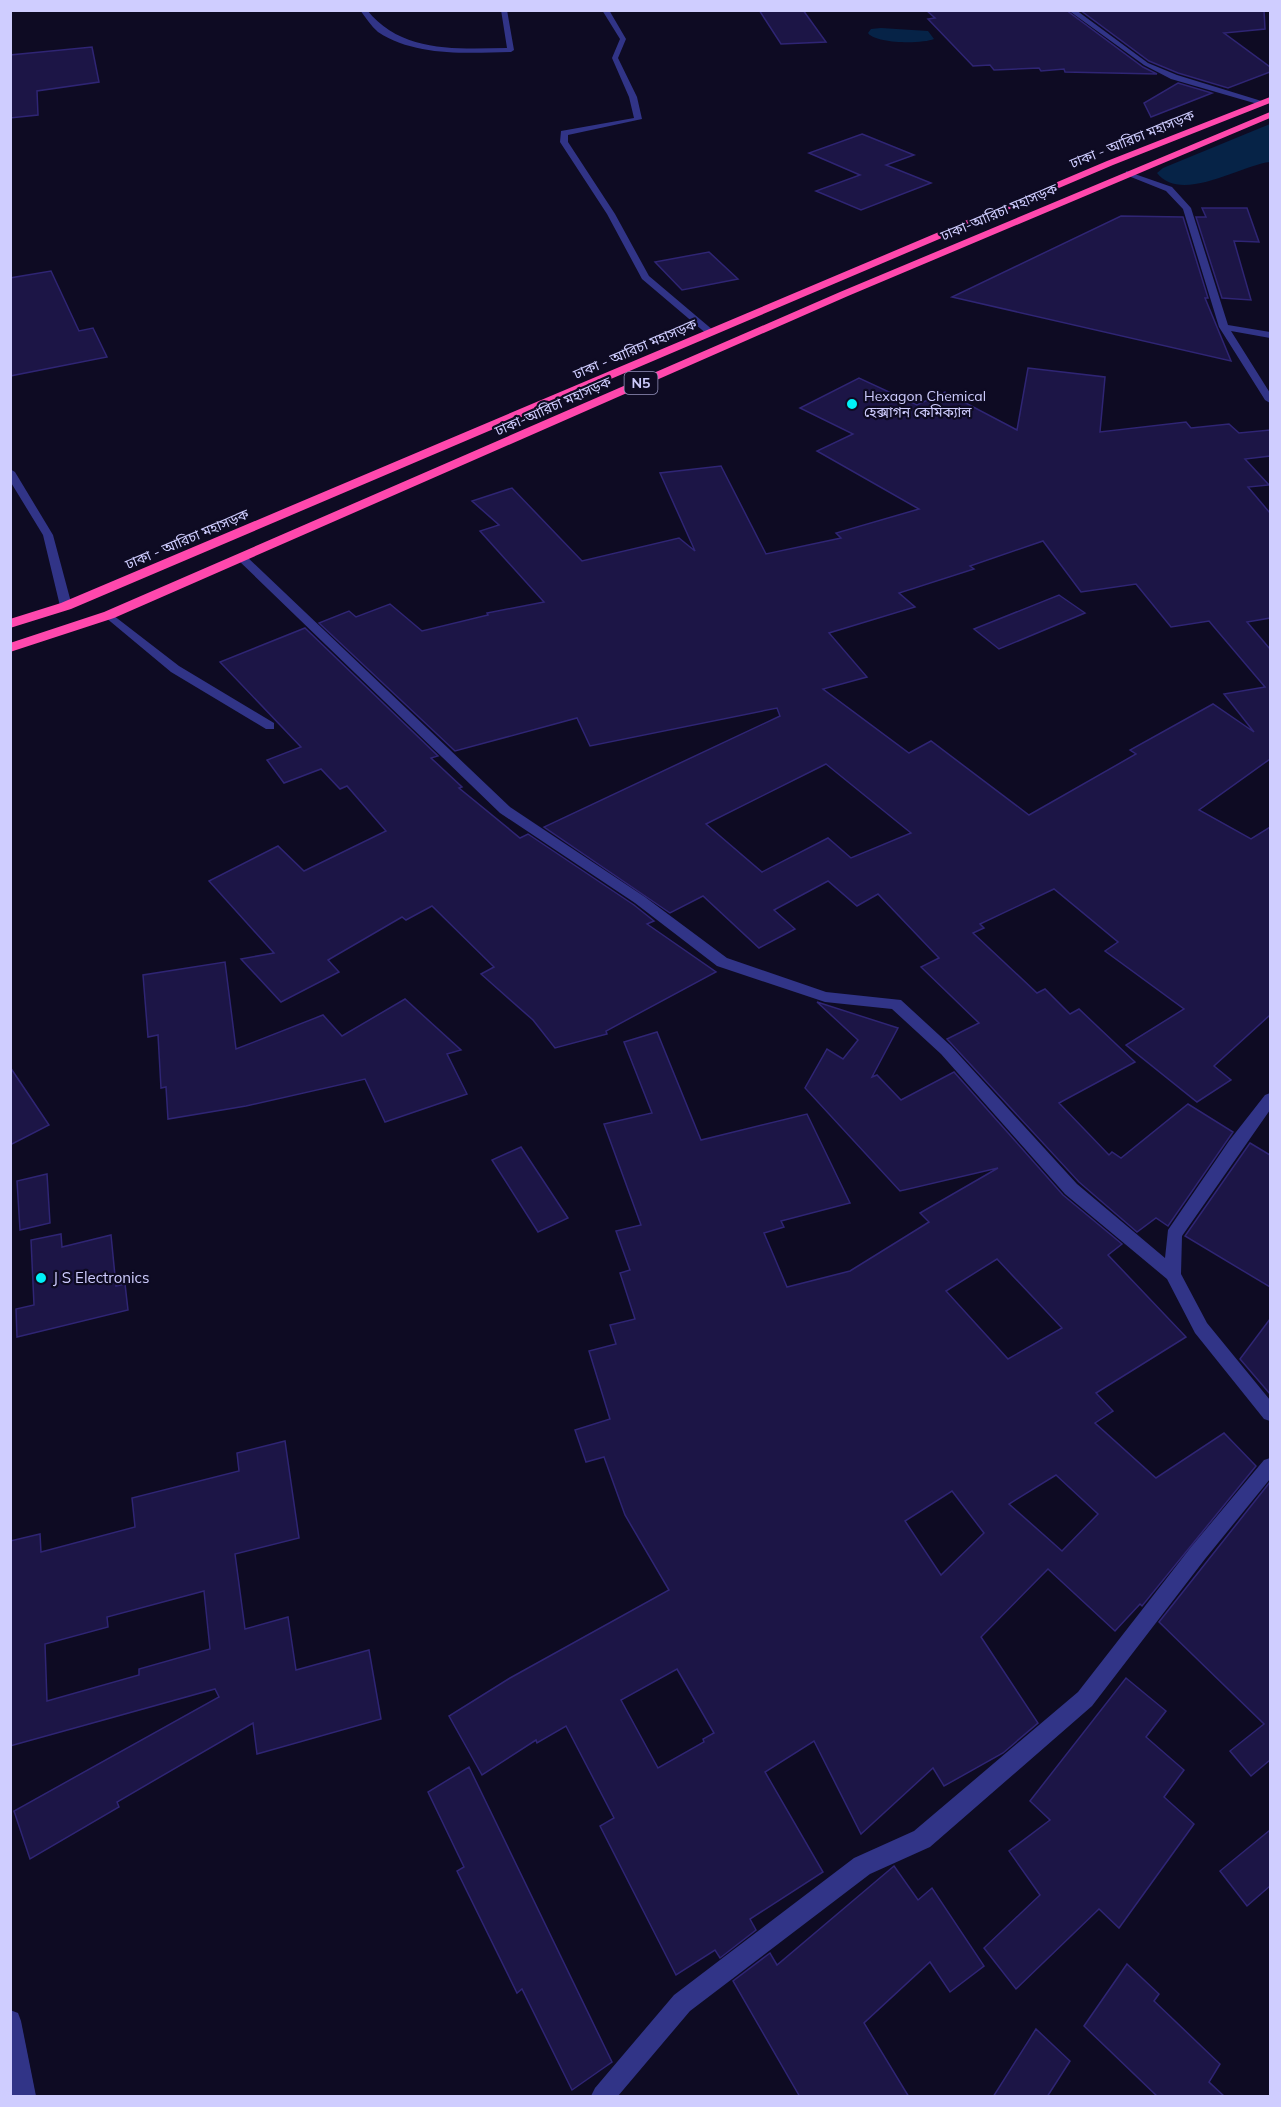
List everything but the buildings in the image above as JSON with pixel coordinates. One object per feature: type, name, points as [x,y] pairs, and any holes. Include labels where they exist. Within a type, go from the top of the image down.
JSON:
[{"type":"highway","name":"ঢাকা - আরিচা মহাসড়ক","points":[[10,624],[66,606],[1099,167],[1267,101]]},
{"type":"highway","name":"ঢাকা-আরিচা মহাসড়ক","points":[[10,648],[109,615],[1129,173],[1270,115]]},
{"type":"street","points":[[363,10],[380,30],[406,42],[452,51],[512,50],[504,10]]},
{"type":"street","points":[[605,10],[623,39],[615,58],[633,97],[638,119],[564,133],[564,142],[610,213],[645,277],[711,333]]},
{"type":"street","points":[[1071,10],[1146,64],[1174,77],[1267,101]]},
{"type":"street","points":[[1129,173],[1170,189],[1187,208],[1224,327],[1270,400]]},
{"type":"street","points":[[1224,327],[1270,335]]},
{"type":"street","points":[[10,472],[48,535],[66,606]]},
{"type":"street","points":[[241,557],[505,810],[639,900],[722,962],[825,997],[896,1004],[946,1050],[1071,1189],[1173,1274],[1201,1328],[1270,1413]]},
{"type":"street","points":[[109,615],[175,669],[270,726]]},
{"type":"street","points":[[1173,1274],[1174,1234],[1235,1145],[1270,1099]]},
{"type":"street","points":[[603,2097],[682,2003],[862,1866],[922,1839],[1084,1699],[1198,1553],[1270,1466]]},
{"type":"street","points":[[10,2021],[24,2097]]},
{"type":"water","points":[[871,29],[928,31],[934,39],[920,42],[889,41],[873,37],[868,33]]},
{"type":"water","points":[[1270,124],[1270,162],[1196,184],[1181,185],[1168,182],[1157,173],[1163,168]]},
{"type":"place","name":"Hexagon Chemical হেক্সাগন কেমিক্যাল","points":[[852,404]]},
{"type":"place","name":"J S Electronics","points":[[41,1278]]}]
